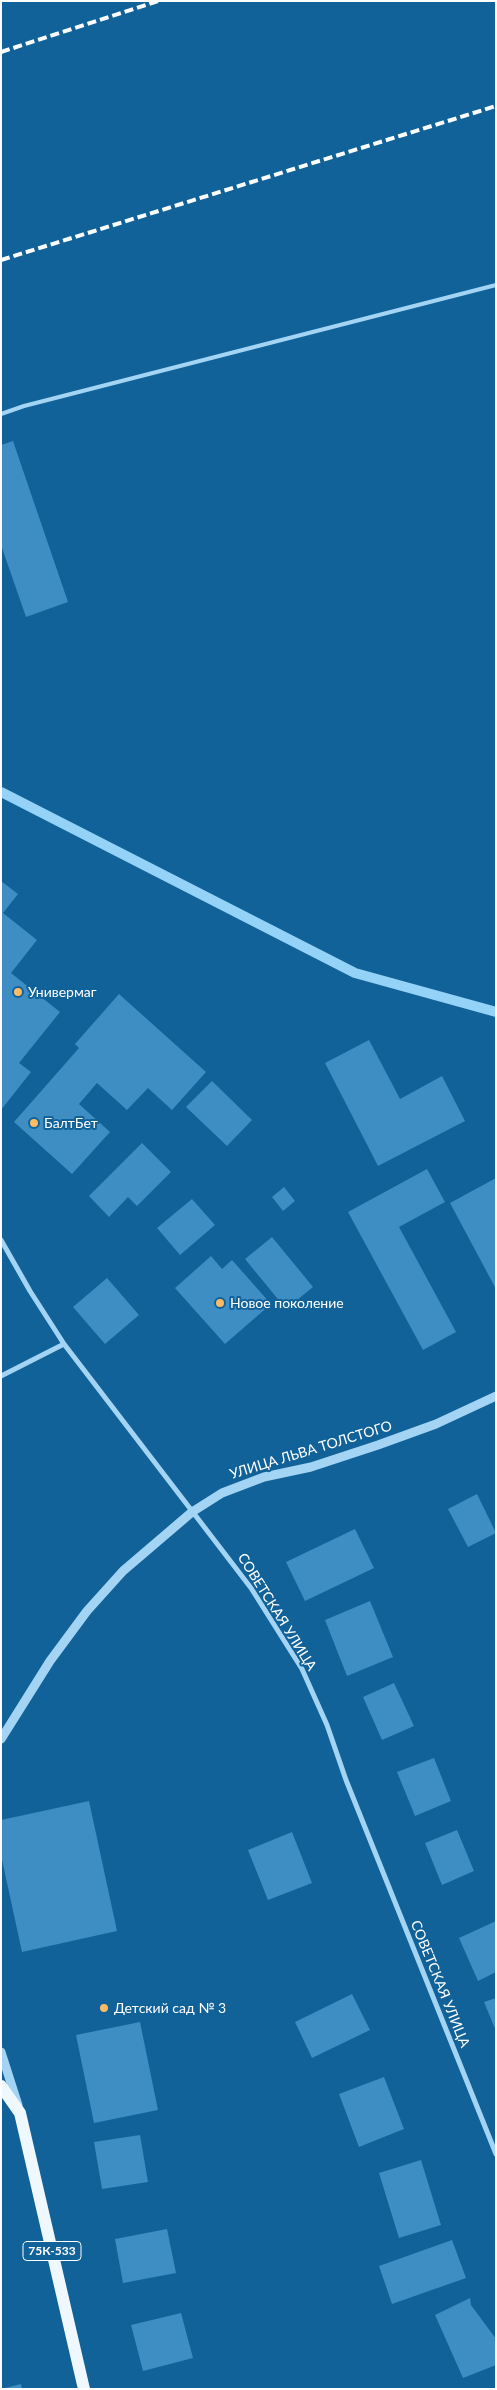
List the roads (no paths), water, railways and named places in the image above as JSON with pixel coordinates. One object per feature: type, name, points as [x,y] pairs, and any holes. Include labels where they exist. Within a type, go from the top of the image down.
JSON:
[{"type":"main road","points":[[1,2086],[20,2113]]},
{"type":"main road","name":"75К-533","points":[[20,2113],[84,2389]]},
{"type":"street","name":"СОВЕТСКАЯ УЛИЦА","points":[[1,1240],[30,1291],[64,1344],[251,1588],[302,1670],[327,1725],[346,1780],[496,2154]]},
{"type":"street","points":[[1,1376],[64,1344]]},
{"type":"street","name":"УЛИЦА ЛЬВА ТОЛСТОГО","points":[[1,1740],[50,1661],[87,1611],[123,1571],[192,1512],[222,1493],[264,1477],[311,1467],[378,1445],[436,1424],[496,1396]]},
{"type":"street","points":[[1,2052],[20,2113]]},
{"type":"lane","points":[[1,414],[24,406],[496,285]]},
{"type":"waterway","points":[[1,792],[355,973],[496,1012]]},
{"type":"railway","points":[[1,52],[158,1]]},
{"type":"railway","points":[[1,260],[496,106]]},
{"type":"place","name":"Универмаг","points":[[18,992]]},
{"type":"place","name":"БалтБет","points":[[34,1123]]},
{"type":"place","name":"Новое поколение","points":[[220,1303]]},
{"type":"place","name":"Детский сад № 3","points":[[104,2008]]}]
